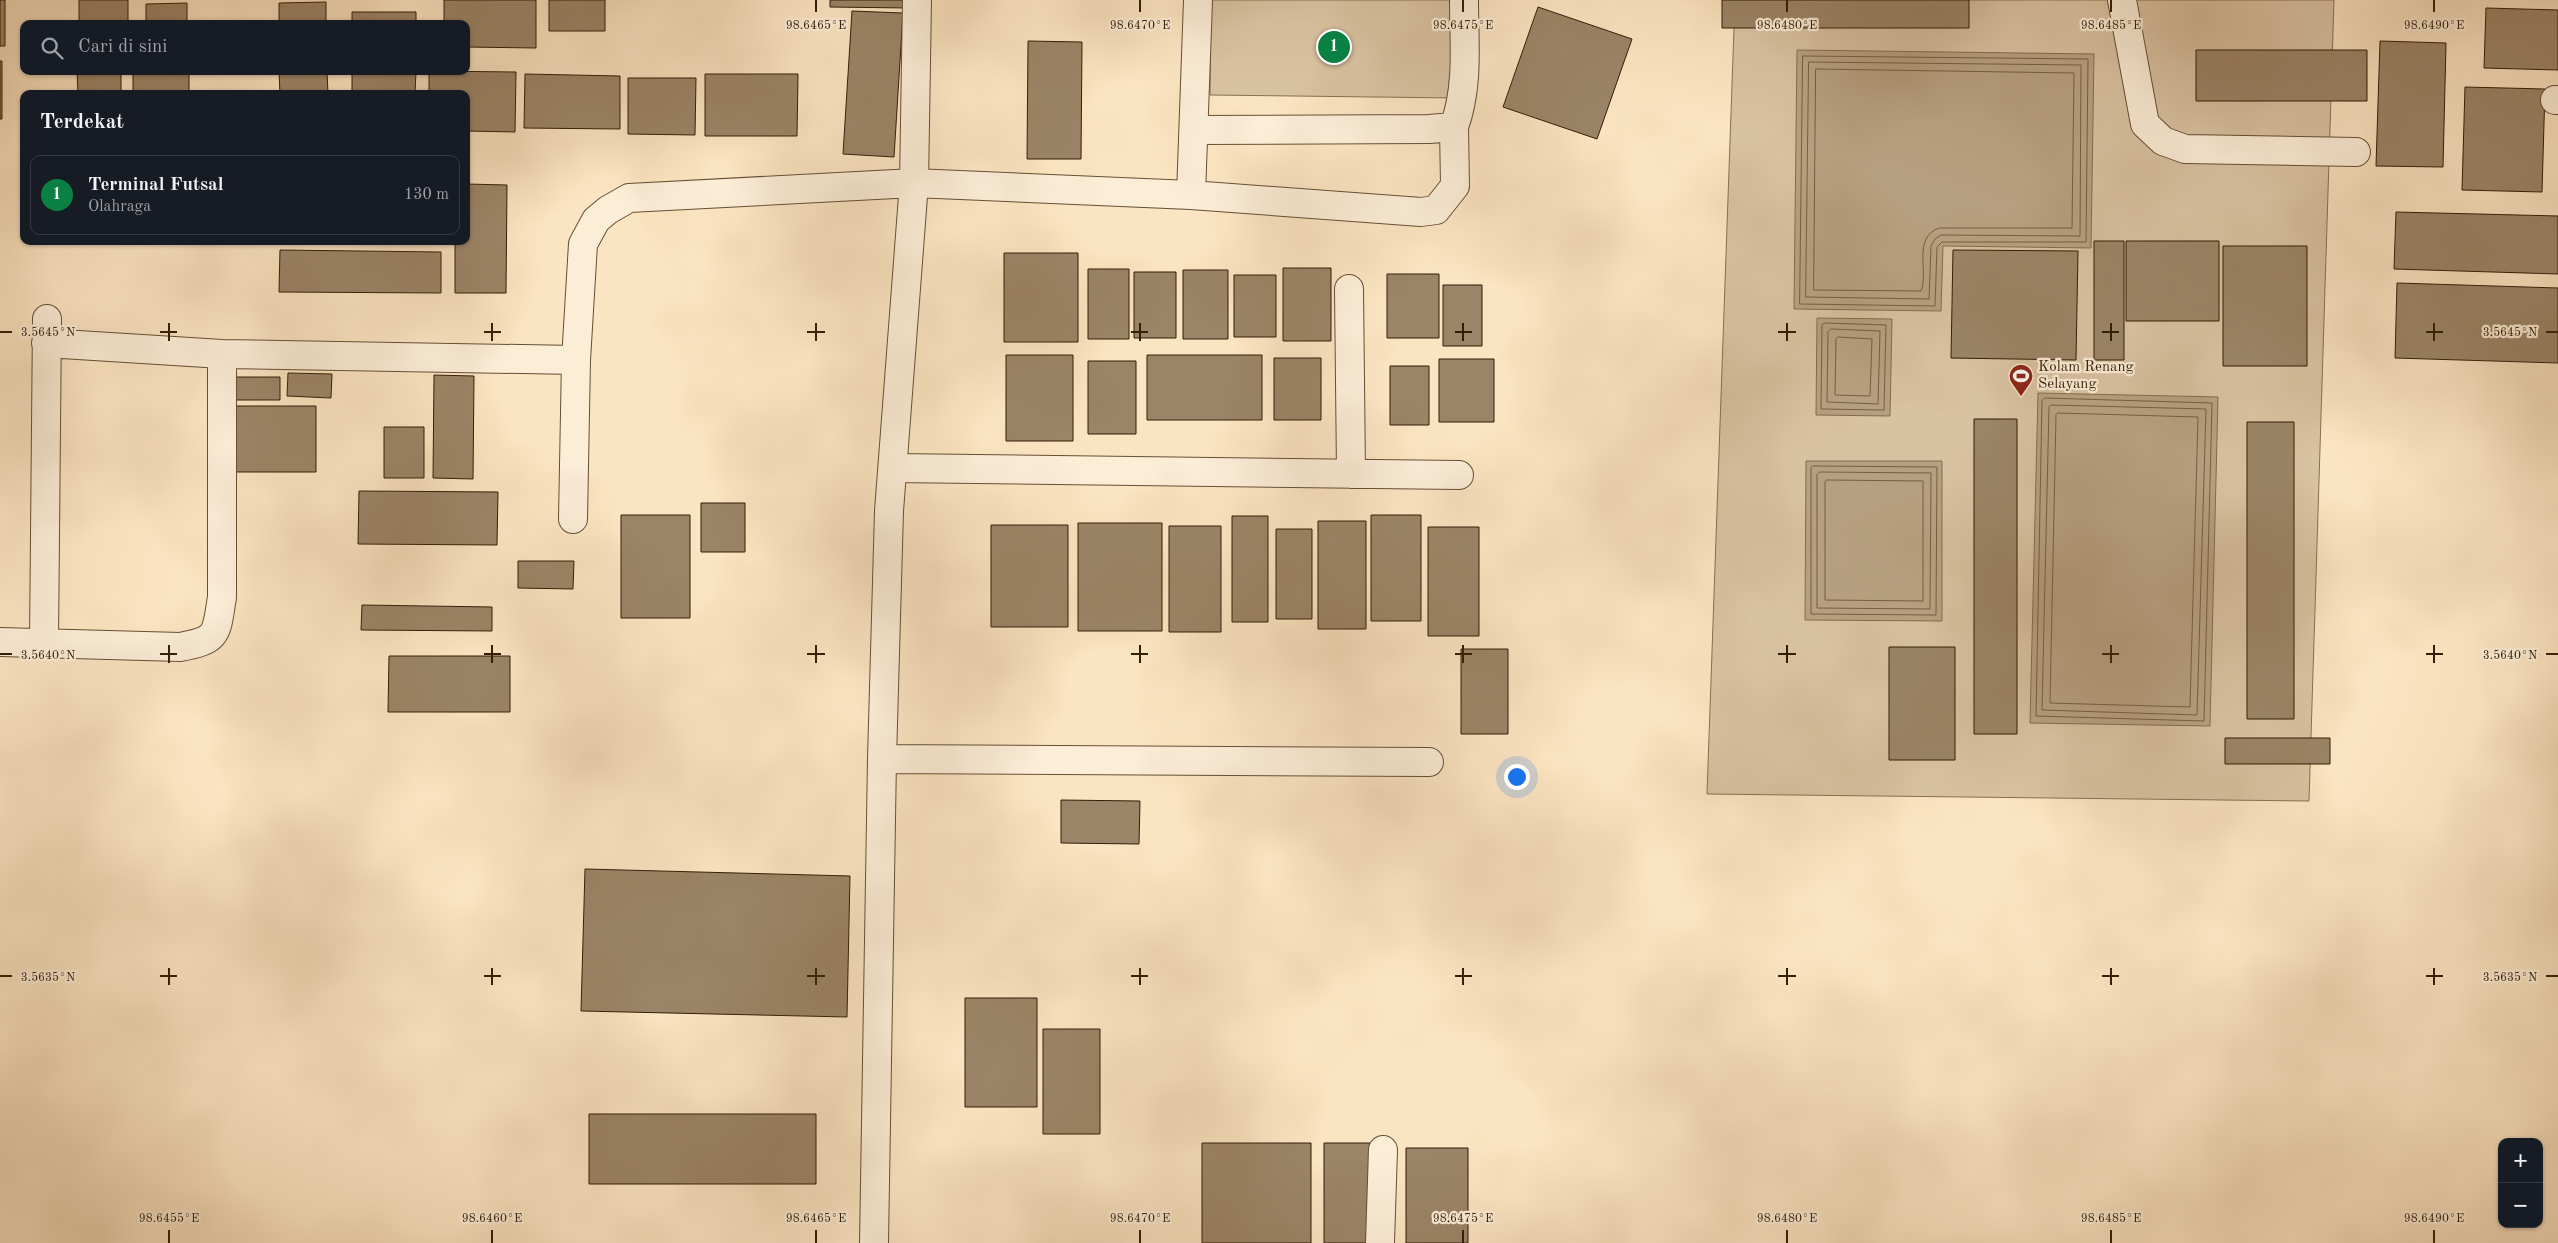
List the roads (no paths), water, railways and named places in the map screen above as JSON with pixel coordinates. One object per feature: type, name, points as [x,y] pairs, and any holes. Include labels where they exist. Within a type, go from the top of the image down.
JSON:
[{"type":"street","points":[[874,1243],[882,759],[889,510],[914,183],[917,0]]},
{"type":"street","points":[[1192,196],[1198,0]]},
{"type":"street","points":[[573,519],[576,360],[583,244],[596,220],[608,210],[629,198],[914,183],[1192,196],[1421,212],[1436,210],[1455,186],[1454,126],[1461,108],[1464,82],[1464,0]]},
{"type":"street","points":[[2122,0],[2145,124],[2162,141],[2184,149],[2356,152]]},
{"type":"street","points":[[1195,130],[1429,129],[1454,126]]},
{"type":"street","points":[[1349,289],[1351,474]]},
{"type":"street","points":[[44,643],[47,331],[222,354],[576,360]]},
{"type":"street","points":[[0,642],[180,647],[205,643],[217,628],[222,597],[222,354]]},
{"type":"street","points":[[893,468],[1459,475]]},
{"type":"street","points":[[882,759],[1429,762]]},
{"type":"street","points":[[1380,1243],[1383,1150]]},
{"type":"water","points":[[1797,50],[2094,54],[2091,248],[1943,246],[1941,311],[1794,309]]},
{"type":"water","points":[[1817,318],[1892,319],[1890,416],[1816,415]]},
{"type":"water","points":[[2038,393],[2218,397],[2210,726],[2030,723]]},
{"type":"water","points":[[1806,461],[1942,461],[1942,621],[1805,620]]},
{"type":"place","name":"Terminal Futsal","points":[[1334,47]]},
{"type":"place","name":"Kolam Renang Selayang","points":[[2021,397]]}]
